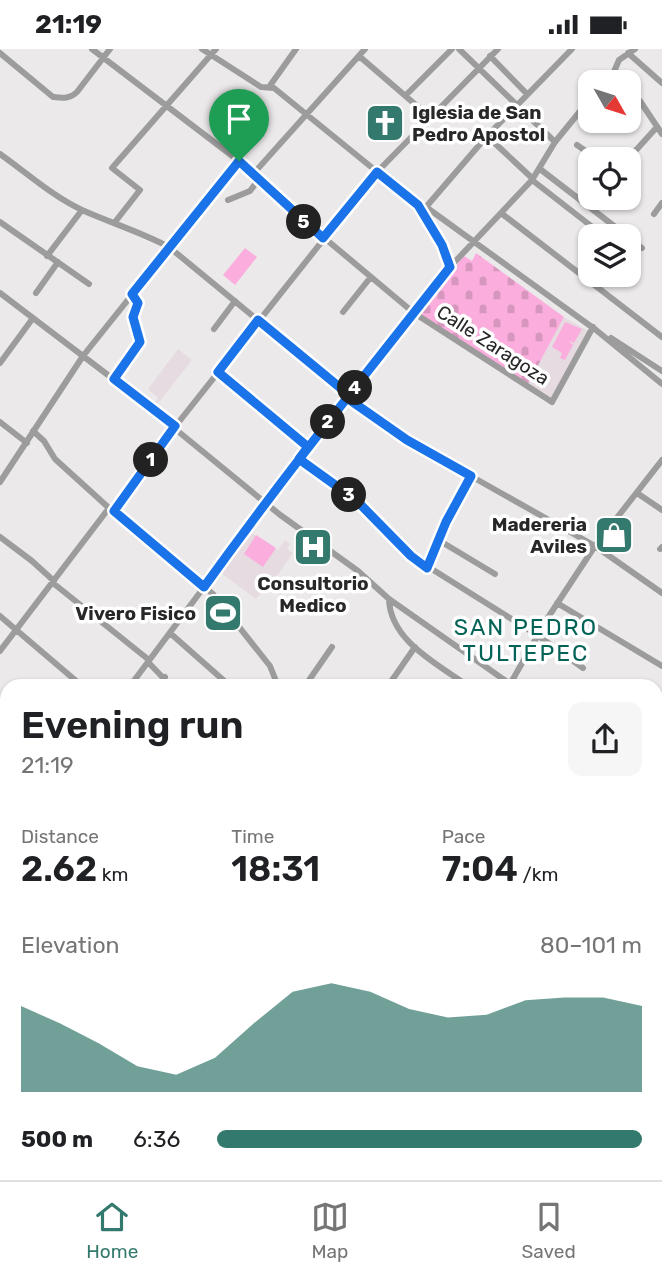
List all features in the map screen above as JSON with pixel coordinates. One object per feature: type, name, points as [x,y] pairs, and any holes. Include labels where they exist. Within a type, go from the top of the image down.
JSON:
[{"type":"street","name":"Calle Zaragoza","points":[[92,49],[239,161],[323,238],[414,313],[552,402],[594,328]]},
{"type":"street","points":[[0,53],[54,97],[64,98],[74,95],[110,49]]},
{"type":"street","points":[[202,49],[214,52],[261,87],[274,88],[307,112],[351,153],[594,328],[662,384]]},
{"type":"street","points":[[269,87],[296,49]]},
{"type":"street","points":[[228,200],[250,191],[256,177],[307,112],[365,49]]},
{"type":"street","points":[[407,95],[452,49]]},
{"type":"street","points":[[459,49],[555,142]]},
{"type":"street","points":[[0,650],[377,172],[498,49]]},
{"type":"street","points":[[422,206],[572,49]]},
{"type":"street","points":[[615,70],[619,60],[632,51],[662,83]]},
{"type":"street","points":[[115,222],[140,190],[112,168],[214,52]]},
{"type":"street","points":[[359,56],[431,118]]},
{"type":"street","points":[[490,56],[527,95]]},
{"type":"street","points":[[641,103],[659,131],[641,147]]},
{"type":"street","points":[[135,679],[308,447],[450,267],[532,179],[555,142],[578,114]]},
{"type":"street","points":[[486,136],[532,179],[589,224]]},
{"type":"street","points":[[0,154],[50,191],[82,210],[169,247],[348,396],[407,440],[595,546],[662,593]]},
{"type":"street","points":[[0,482],[83,356],[239,161]]},
{"type":"street","points":[[540,169],[611,224]]},
{"type":"street","points":[[654,214],[662,202]]},
{"type":"street","points":[[422,206],[450,267]]},
{"type":"street","points":[[47,256],[82,210]]},
{"type":"street","points":[[501,213],[662,337]]},
{"type":"street","points":[[0,222],[89,284]]},
{"type":"street","points":[[36,293],[58,262]]},
{"type":"street","points":[[342,312],[370,278]]},
{"type":"street","points":[[0,293],[114,379],[266,503],[358,571],[389,599],[502,679]]},
{"type":"street","points":[[114,379],[140,342],[133,317],[138,303],[132,294]]},
{"type":"street","points":[[214,329],[235,302]]},
{"type":"street","points":[[0,363],[33,318]]},
{"type":"street","points":[[594,328],[662,371]]},
{"type":"street","points":[[218,372],[308,447]]},
{"type":"street","points":[[0,422],[27,443]]},
{"type":"street","points":[[33,431],[44,441],[55,459],[213,594],[270,666],[275,679]]},
{"type":"street","points":[[299,459],[356,500],[411,556],[427,568],[537,635],[583,668]]},
{"type":"street","points":[[514,679],[537,635],[595,546],[662,460]]},
{"type":"street","points":[[427,568],[471,476]]},
{"type":"street","points":[[637,493],[662,510]]},
{"type":"street","points":[[0,537],[32,561],[165,677]]},
{"type":"street","points":[[440,541],[495,574]]},
{"type":"street","points":[[389,599],[389,608],[397,627],[415,647],[458,679]]},
{"type":"street","points":[[557,603],[662,666]]},
{"type":"street","points":[[0,616],[74,679]]},
{"type":"street","points":[[170,633],[222,679]]},
{"type":"street","points":[[310,679],[332,647]]},
{"type":"street","points":[[393,679],[415,647]]},
{"type":"shaded area","points":[[564,317],[588,331],[551,399],[528,384]]},
{"type":"shaded area","points":[[178,349],[192,360],[152,411],[151,408],[158,398],[148,389]]},
{"type":"shaded area","points":[[252,533],[278,550],[285,540],[290,544],[287,549],[293,553],[264,595],[261,593],[256,599],[221,573]]},
{"type":"green space","points":[[245,248],[257,257],[235,285],[223,275]]},
{"type":"green space","points":[[476,253],[564,317],[528,384],[417,313],[464,256],[472,261]]},
{"type":"green space","points":[[565,322],[582,329],[574,343],[569,341],[573,345],[565,360],[560,358],[562,353],[552,347]]},
{"type":"green space","points":[[256,535],[276,548],[263,567],[244,554]]},
{"type":"place","name":"Iglesia de San Pedro Apostol","points":[[385,123]]},
{"type":"place","name":"Madereria Aviles","points":[[614,535]]},
{"type":"place","name":"Consultorio Medico","points":[[313,547]]},
{"type":"place","name":"Vivero Fisico","points":[[223,613]]},
{"type":"district","name":"SAN PEDRO TULTEPEC","points":[[526,640]]},
{"type":"route","points":[[239,161],[132,294],[138,303],[133,317],[140,342],[114,379],[175,426],[114,511],[204,587],[299,459],[347,398],[407,440],[471,476],[446,522],[427,568],[411,556],[356,500],[299,459],[308,447],[218,372],[258,320],[349,395],[450,267],[442,245],[418,205],[377,172],[323,238],[239,161]]}]
